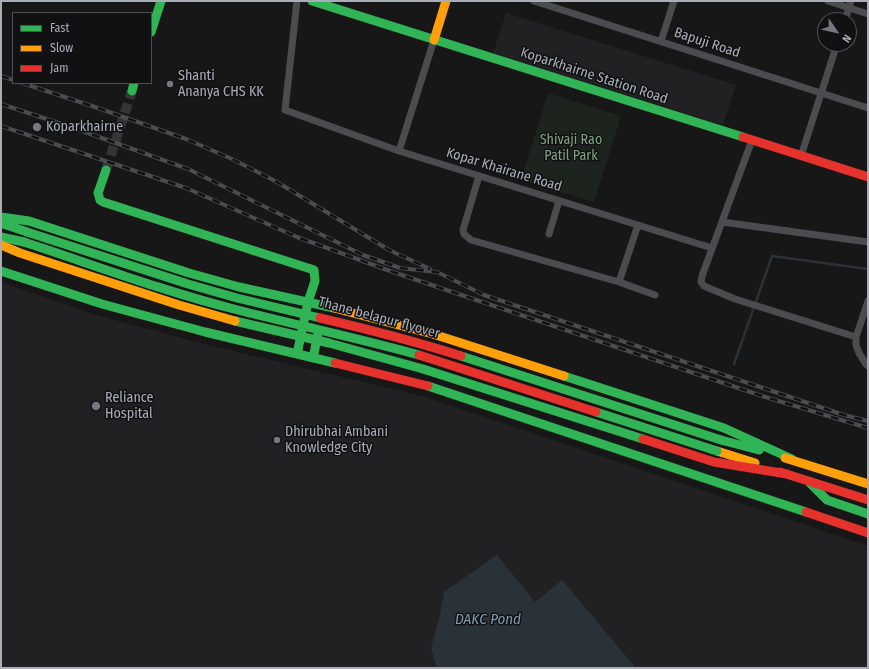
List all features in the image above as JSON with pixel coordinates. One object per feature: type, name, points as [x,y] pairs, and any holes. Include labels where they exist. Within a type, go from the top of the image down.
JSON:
[{"type":"main road","points":[[152,29],[161,1]]},
{"type":"main road","name":"Koparkhairne Station Road","points":[[312,1],[868,177]]},
{"type":"main road","points":[[434,40],[446,1]]},
{"type":"main road","points":[[106,170],[98,193],[100,200],[103,202],[314,270],[315,282],[308,302],[296,354]]},
{"type":"main road","points":[[1,217],[29,221],[189,273],[239,287],[367,316],[433,334],[724,428],[792,459],[868,484]]},
{"type":"main road","name":"Thane belapur flyover","points":[[1,223],[188,284],[237,298],[364,328],[430,346],[721,440],[792,459]]},
{"type":"main road","name":"Thane belapur flyover","points":[[1,237],[24,242],[234,309],[362,339],[427,357],[787,474]]},
{"type":"main road","points":[[1,245],[20,253],[179,305],[232,320],[317,340],[423,368],[714,462],[787,474],[868,500]]},
{"type":"main road","points":[[1,271],[102,304],[205,332],[424,386],[868,533]]},
{"type":"main road","points":[[313,358],[324,306]]},
{"type":"main road","points":[[808,481],[827,500],[868,514]]},
{"type":"street","name":"Kopar Khairane Road","points":[[297,1],[284,110],[399,151],[712,248]]},
{"type":"street","name":"Bapuji Road","points":[[537,1],[868,108]]},
{"type":"street","points":[[661,42],[674,1]]},
{"type":"street","points":[[828,1],[850,4],[868,14]]},
{"type":"street","points":[[399,151],[434,40]]},
{"type":"street","points":[[801,156],[834,52]]},
{"type":"street","points":[[752,140],[701,282],[704,286],[735,299],[856,337]]},
{"type":"street","points":[[479,176],[463,230],[466,238],[619,282],[655,295]]},
{"type":"street","points":[[549,234],[559,201]]},
{"type":"street","points":[[722,222],[868,242]]},
{"type":"street","points":[[619,282],[638,225]]},
{"type":"street","points":[[868,301],[856,337],[856,345],[859,353],[868,366]]},
{"type":"shaded area","points":[[506,13],[736,85],[723,125],[493,53]]},
{"type":"shaded area","name":"Dhirubhai Ambani Knowledge City","points":[[1,282],[93,314],[204,344],[422,396],[868,546],[868,668],[1,668]]},
{"type":"green space","name":"Shivaji Rao Patil Park","points":[[548,93],[621,116],[594,202],[521,180]]},
{"type":"water","name":"DAKC Pond","points":[[497,555],[535,602],[562,580],[636,668],[437,668],[431,648],[440,615],[444,592]]},
{"type":"waterway","points":[[734,364],[772,256],[868,269]]},
{"type":"tunnel","points":[[106,170],[132,91]]},
{"type":"railway","points":[[1,76],[12,80]]},
{"type":"railway","points":[[25,84],[186,139],[232,159],[277,182],[389,250],[430,269]]},
{"type":"railway","points":[[1,104],[71,127],[188,169],[363,255],[400,268],[437,272],[484,295],[844,415],[868,421]]},
{"type":"railway","points":[[1,126],[186,188],[297,237],[390,271],[762,396],[868,428]]},
{"type":"traffic: fast","points":[[152,29],[161,1]]},
{"type":"traffic: fast","points":[[312,1],[743,137]]},
{"type":"traffic: fast","points":[[132,91],[134,84]]},
{"type":"traffic: fast","points":[[106,170],[98,193],[100,200],[103,202],[314,270],[315,281],[308,302],[297,354]]},
{"type":"traffic: fast","points":[[1,217],[29,221],[189,273],[239,287],[334,308]]},
{"type":"traffic: fast","points":[[1,223],[27,232]]},
{"type":"traffic: fast","points":[[27,232],[188,284],[237,298],[320,318]]},
{"type":"traffic: fast","points":[[1,237],[24,242]]},
{"type":"traffic: fast","points":[[24,242],[207,302],[419,355]]},
{"type":"traffic: fast","points":[[1,271],[102,304],[205,332],[335,363]]},
{"type":"traffic: fast","points":[[235,321],[329,343],[423,369],[643,439]]},
{"type":"traffic: fast","points":[[313,358],[318,334]]},
{"type":"traffic: fast","points":[[461,356],[721,440]]},
{"type":"traffic: fast","points":[[564,376],[724,428],[792,459]]},
{"type":"traffic: fast","points":[[428,386],[806,512]]},
{"type":"traffic: fast","points":[[596,412],[717,451]]},
{"type":"traffic: fast","points":[[721,440],[759,450]]},
{"type":"traffic: fast","points":[[810,483],[827,500],[868,514]]},
{"type":"traffic: slow","points":[[434,40],[446,1]]},
{"type":"traffic: slow","points":[[1,245],[20,253],[179,305],[235,321]]},
{"type":"traffic: slow","points":[[334,308],[433,334],[564,376]]},
{"type":"traffic: slow","points":[[717,451],[755,463]]},
{"type":"traffic: slow","points":[[785,458],[868,484]]},
{"type":"traffic: jam","points":[[743,137],[868,177]]},
{"type":"traffic: jam","points":[[320,318],[426,345],[461,356]]},
{"type":"traffic: jam","points":[[419,355],[596,412]]},
{"type":"traffic: jam","points":[[335,363],[428,386]]},
{"type":"traffic: jam","points":[[643,439],[714,462],[787,474]]},
{"type":"traffic: jam","points":[[780,472],[868,500]]},
{"type":"traffic: jam","points":[[806,512],[868,533]]},
{"type":"place","name":"Shanti Ananya CHS KK","points":[[170,84]]},
{"type":"place","name":"Koparkhairne","points":[[37,127]]},
{"type":"place","name":"Reliance Hospital","points":[[96,406]]},
{"type":"place","name":"Dhirubhai Ambani Knowledge City","points":[[277,440]]}]
